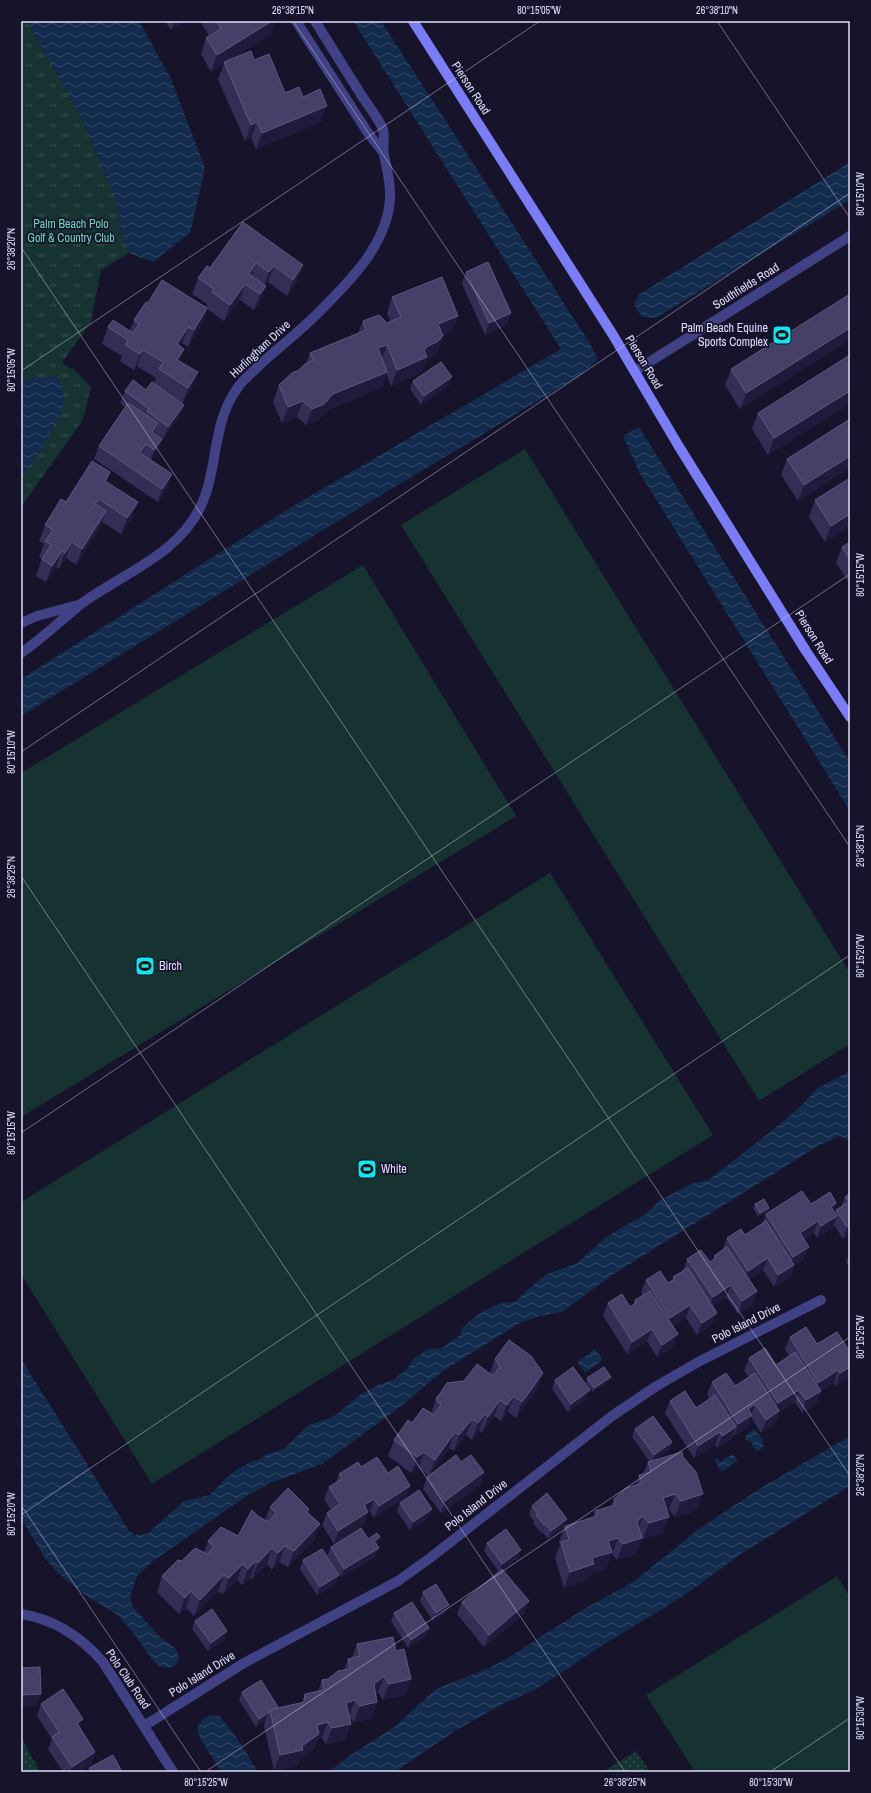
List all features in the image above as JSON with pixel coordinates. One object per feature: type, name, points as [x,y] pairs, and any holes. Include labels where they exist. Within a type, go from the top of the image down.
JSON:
[{"type":"street","name":"Hurlingham Drive","points":[[296,21],[368,133],[383,152]]},
{"type":"street","name":"Hurlingham Drive","points":[[21,653],[82,604],[166,550],[184,532],[196,516],[206,492],[218,431],[225,408],[231,398],[245,378],[317,313],[347,283],[375,246],[385,223],[390,199],[389,176],[383,152],[383,129],[315,21]]},
{"type":"street","name":"Pierson Road","points":[[413,21],[635,371],[682,451],[806,651],[850,717]]},
{"type":"street","name":"Southfields Road","points":[[635,371],[850,236]]},
{"type":"street","name":"Hurlingham Drive","points":[[21,623],[37,616],[82,604]]},
{"type":"street","name":"Polo Island Drive","points":[[144,1726],[244,1663],[398,1581],[430,1558],[612,1416],[655,1387],[700,1361],[821,1300]]},
{"type":"street","name":"Polo Club Road","points":[[21,1614],[43,1619],[63,1628],[89,1647],[103,1662],[173,1772]]},
{"type":"green space","name":"Palm Beach Polo Golf & Country Club","points":[[21,21],[27,21],[84,123],[116,199],[121,230],[129,253],[101,270],[91,322],[62,363],[76,371],[91,387],[83,420],[21,507]]},
{"type":"green space","points":[[525,449],[850,973],[850,1044],[759,1101],[401,525]]},
{"type":"green space","name":"Birch","points":[[363,565],[516,816],[21,1117],[21,773]]},
{"type":"green space","name":"White","points":[[550,873],[713,1135],[152,1484],[21,1274],[21,1202]]},
{"type":"green space","points":[[837,1576],[850,1597],[850,1772],[695,1772],[646,1695]]},
{"type":"green space","points":[[21,1737],[40,1772],[21,1772]]},
{"type":"green space","points":[[636,1751],[650,1772],[603,1772]]},
{"type":"water","points":[[27,21],[139,21],[171,79],[205,168],[190,233],[153,262],[129,253],[121,230],[116,199],[84,123]]},
{"type":"water","points":[[353,21],[381,21],[589,342],[598,359],[581,375],[338,521],[21,716],[21,679],[293,506],[561,349]]},
{"type":"water","points":[[850,162],[850,200],[656,318],[642,317],[634,304],[640,294]]},
{"type":"water","points":[[58,376],[63,387],[64,394],[60,414],[48,438],[21,480],[21,383],[29,378]]},
{"type":"water","points":[[639,427],[850,762],[850,811],[639,472],[623,436]]},
{"type":"water","points":[[850,1071],[850,1141],[840,1136],[818,1146],[614,1274],[562,1312],[540,1316],[520,1323],[443,1371],[395,1411],[322,1464],[270,1483],[248,1495],[153,1561],[137,1576],[130,1596],[133,1607],[161,1638],[175,1648],[179,1657],[177,1664],[169,1668],[159,1666],[119,1616],[85,1595],[58,1573],[46,1560],[21,1518],[21,1359],[129,1531],[135,1535],[147,1534],[184,1501],[210,1495],[226,1478],[239,1468],[258,1460],[267,1454],[284,1449],[307,1426],[335,1416],[358,1396],[380,1384],[393,1380],[406,1370],[414,1358],[428,1349],[442,1348],[460,1335],[462,1328],[478,1314],[499,1304],[516,1301],[547,1274],[577,1263],[606,1237],[647,1213],[659,1201],[691,1184],[708,1180],[768,1134],[803,1104],[817,1088]]},
{"type":"water","points":[[595,1349],[603,1360],[585,1373],[577,1362]]},
{"type":"water","points":[[754,1429],[761,1437],[764,1446],[757,1452],[751,1442],[746,1440],[746,1435]]},
{"type":"water","points":[[850,1436],[850,1486],[741,1554],[685,1595],[603,1645],[535,1690],[505,1703],[456,1730],[395,1772],[328,1772],[393,1728],[436,1689],[489,1668],[508,1658],[586,1608],[633,1582],[699,1529],[761,1488]]},
{"type":"water","points":[[733,1454],[738,1461],[722,1472],[714,1461],[718,1458],[720,1462]]},
{"type":"water","points":[[211,1715],[219,1716],[225,1722],[258,1772],[221,1772],[200,1738],[197,1727],[203,1719]]},
{"type":"building","points":[[216,21],[272,21],[217,55],[206,38],[221,29]]},
{"type":"building","points":[[251,51],[254,60],[269,54],[285,93],[299,87],[303,97],[320,89],[327,106],[262,133],[257,122],[251,125],[224,62]]},
{"type":"building","points":[[243,222],[303,265],[293,280],[274,266],[269,272],[256,263],[249,274],[266,286],[260,294],[245,284],[230,305],[212,292],[214,289],[198,278],[207,266],[210,268]]},
{"type":"building","points":[[488,262],[511,313],[489,323],[466,272]]},
{"type":"building","points":[[442,277],[458,316],[438,324],[443,336],[437,342],[428,346],[424,350],[427,357],[397,370],[387,345],[378,348],[387,372],[333,394],[324,404],[312,409],[303,401],[288,407],[279,385],[292,373],[313,360],[310,353],[366,330],[363,321],[379,315],[387,323],[401,317],[392,297]]},
{"type":"building","points":[[162,280],[207,308],[194,330],[188,327],[177,344],[184,349],[177,360],[198,372],[188,388],[159,369],[163,362],[143,350],[140,354],[125,345],[128,340],[108,327],[113,320],[133,333],[139,324],[134,320],[146,302],[148,303]]},
{"type":"building","points":[[850,294],[850,328],[746,393],[731,369]]},
{"type":"building","points":[[850,355],[850,391],[774,438],[758,413]]},
{"type":"building","points":[[441,362],[452,377],[424,396],[413,381]]},
{"type":"building","points":[[133,380],[146,390],[152,382],[184,405],[168,427],[147,411],[149,409],[125,391]]},
{"type":"building","points":[[128,403],[158,423],[152,432],[162,439],[154,450],[146,444],[140,453],[172,474],[162,489],[99,446]]},
{"type":"building","points":[[850,419],[850,456],[804,485],[787,459]]},
{"type":"building","points":[[92,461],[110,472],[105,481],[138,502],[127,518],[99,499],[95,504],[106,511],[82,549],[72,542],[65,553],[62,551],[52,566],[42,559],[51,545],[45,541],[53,530],[45,525],[61,499],[66,502]]},
{"type":"building","points":[[850,478],[850,514],[831,526],[815,500]]},
{"type":"building","points":[[850,542],[850,559],[842,547]]},
{"type":"building","points":[[802,1191],[811,1204],[830,1192],[836,1203],[831,1207],[837,1216],[821,1226],[818,1221],[800,1233],[809,1247],[793,1257],[766,1214]]},
{"type":"building","points":[[850,1193],[850,1225],[847,1227],[836,1210],[849,1202],[845,1197]]},
{"type":"building","points":[[764,1199],[769,1208],[760,1213],[755,1204]]},
{"type":"building","points":[[766,1221],[794,1265],[778,1275],[768,1258],[748,1271],[727,1238],[741,1229],[745,1235]]},
{"type":"building","points":[[727,1247],[757,1291],[742,1301],[731,1285],[713,1297],[687,1259],[701,1250],[710,1262],[716,1258],[714,1256]]},
{"type":"building","points":[[688,1268],[717,1313],[702,1323],[690,1305],[670,1318],[646,1280],[660,1271],[668,1283],[675,1279],[673,1277]]},
{"type":"building","points":[[650,1291],[678,1334],[662,1345],[652,1329],[632,1342],[608,1303],[622,1294],[630,1307],[636,1303],[635,1300]]},
{"type":"building","points":[[806,1327],[817,1344],[837,1332],[850,1352],[850,1367],[840,1373],[838,1370],[818,1383],[790,1337]]},
{"type":"building","points":[[509,1340],[531,1356],[543,1373],[522,1402],[514,1396],[507,1405],[500,1400],[488,1417],[485,1414],[478,1423],[472,1419],[459,1435],[455,1432],[435,1460],[424,1452],[417,1457],[394,1440],[408,1420],[412,1423],[423,1408],[434,1415],[441,1405],[436,1399],[447,1383],[464,1381],[477,1364],[493,1376],[500,1367],[495,1359]]},
{"type":"building","points":[[765,1348],[776,1365],[795,1352],[821,1391],[806,1400],[799,1390],[778,1403],[749,1358]]},
{"type":"building","points":[[573,1367],[590,1390],[571,1404],[555,1380]]},
{"type":"building","points":[[604,1367],[611,1377],[594,1388],[587,1378]]},
{"type":"building","points":[[726,1373],[735,1386],[755,1373],[779,1411],[766,1420],[755,1404],[748,1409],[752,1415],[738,1424],[712,1382]]},
{"type":"building","points":[[685,1391],[696,1408],[715,1395],[736,1427],[722,1436],[720,1432],[698,1446],[670,1401]]},
{"type":"building","points":[[653,1416],[672,1442],[654,1455],[635,1429]]},
{"type":"building","points":[[682,1452],[683,1457],[696,1472],[703,1494],[681,1501],[675,1494],[663,1498],[669,1517],[649,1523],[643,1516],[637,1522],[642,1538],[623,1544],[618,1538],[608,1541],[612,1552],[592,1558],[594,1564],[570,1572],[561,1542],[569,1540],[565,1526],[597,1516],[595,1511],[615,1505],[614,1499],[626,1488],[642,1483],[639,1475],[651,1472],[648,1462]]},
{"type":"building","points":[[456,1455],[461,1462],[471,1455],[484,1472],[445,1501],[427,1477]]},
{"type":"building","points":[[377,1457],[388,1473],[398,1466],[410,1486],[379,1506],[374,1499],[364,1505],[368,1512],[338,1531],[327,1513],[340,1504],[329,1487],[342,1479],[339,1474],[358,1462],[361,1467]]},
{"type":"building","points":[[288,1488],[309,1509],[307,1512],[320,1524],[294,1551],[285,1546],[278,1553],[272,1548],[258,1563],[256,1561],[248,1569],[243,1564],[229,1578],[224,1575],[200,1600],[191,1591],[185,1598],[162,1576],[178,1560],[182,1561],[195,1548],[207,1554],[214,1547],[208,1541],[221,1527],[238,1536],[252,1510],[268,1522],[276,1513],[270,1507]]},
{"type":"building","points":[[419,1490],[432,1509],[413,1522],[400,1503]]},
{"type":"building","points":[[547,1493],[567,1519],[551,1531],[536,1515],[538,1514],[532,1506]]},
{"type":"building","points":[[361,1528],[368,1539],[377,1533],[380,1537],[374,1541],[379,1548],[344,1569],[331,1547]]},
{"type":"building","points":[[506,1529],[521,1550],[502,1564],[487,1543]]},
{"type":"building","points":[[322,1549],[339,1575],[320,1587],[303,1560]]},
{"type":"building","points":[[502,1569],[529,1601],[489,1635],[462,1602]]},
{"type":"building","points":[[436,1584],[449,1605],[436,1613],[423,1592]]},
{"type":"building","points":[[412,1602],[429,1628],[411,1640],[394,1613]]},
{"type":"building","points":[[212,1609],[227,1631],[211,1643],[195,1621]]},
{"type":"building","points":[[393,1637],[396,1651],[404,1649],[411,1679],[389,1684],[384,1676],[374,1684],[377,1702],[360,1706],[355,1700],[346,1703],[351,1724],[332,1728],[328,1722],[317,1725],[319,1734],[302,1746],[303,1750],[280,1755],[270,1710],[304,1702],[305,1694],[324,1690],[322,1680],[328,1679],[338,1671],[350,1669],[348,1659],[360,1656],[357,1644]]},
{"type":"building","points":[[40,1667],[41,1694],[21,1695],[21,1668]]},
{"type":"building","points":[[261,1680],[278,1707],[270,1710],[259,1719],[242,1692]]},
{"type":"building","points":[[63,1689],[83,1719],[77,1723],[95,1752],[72,1767],[52,1737],[59,1732],[41,1704]]},
{"type":"building","points":[[113,1755],[122,1772],[92,1772],[89,1768]]},
{"type":"place","name":"Palm Beach Equine Sports Complex","points":[[782,335]]},
{"type":"place","name":"Birch","points":[[145,966]]},
{"type":"place","name":"White","points":[[367,1169]]}]
